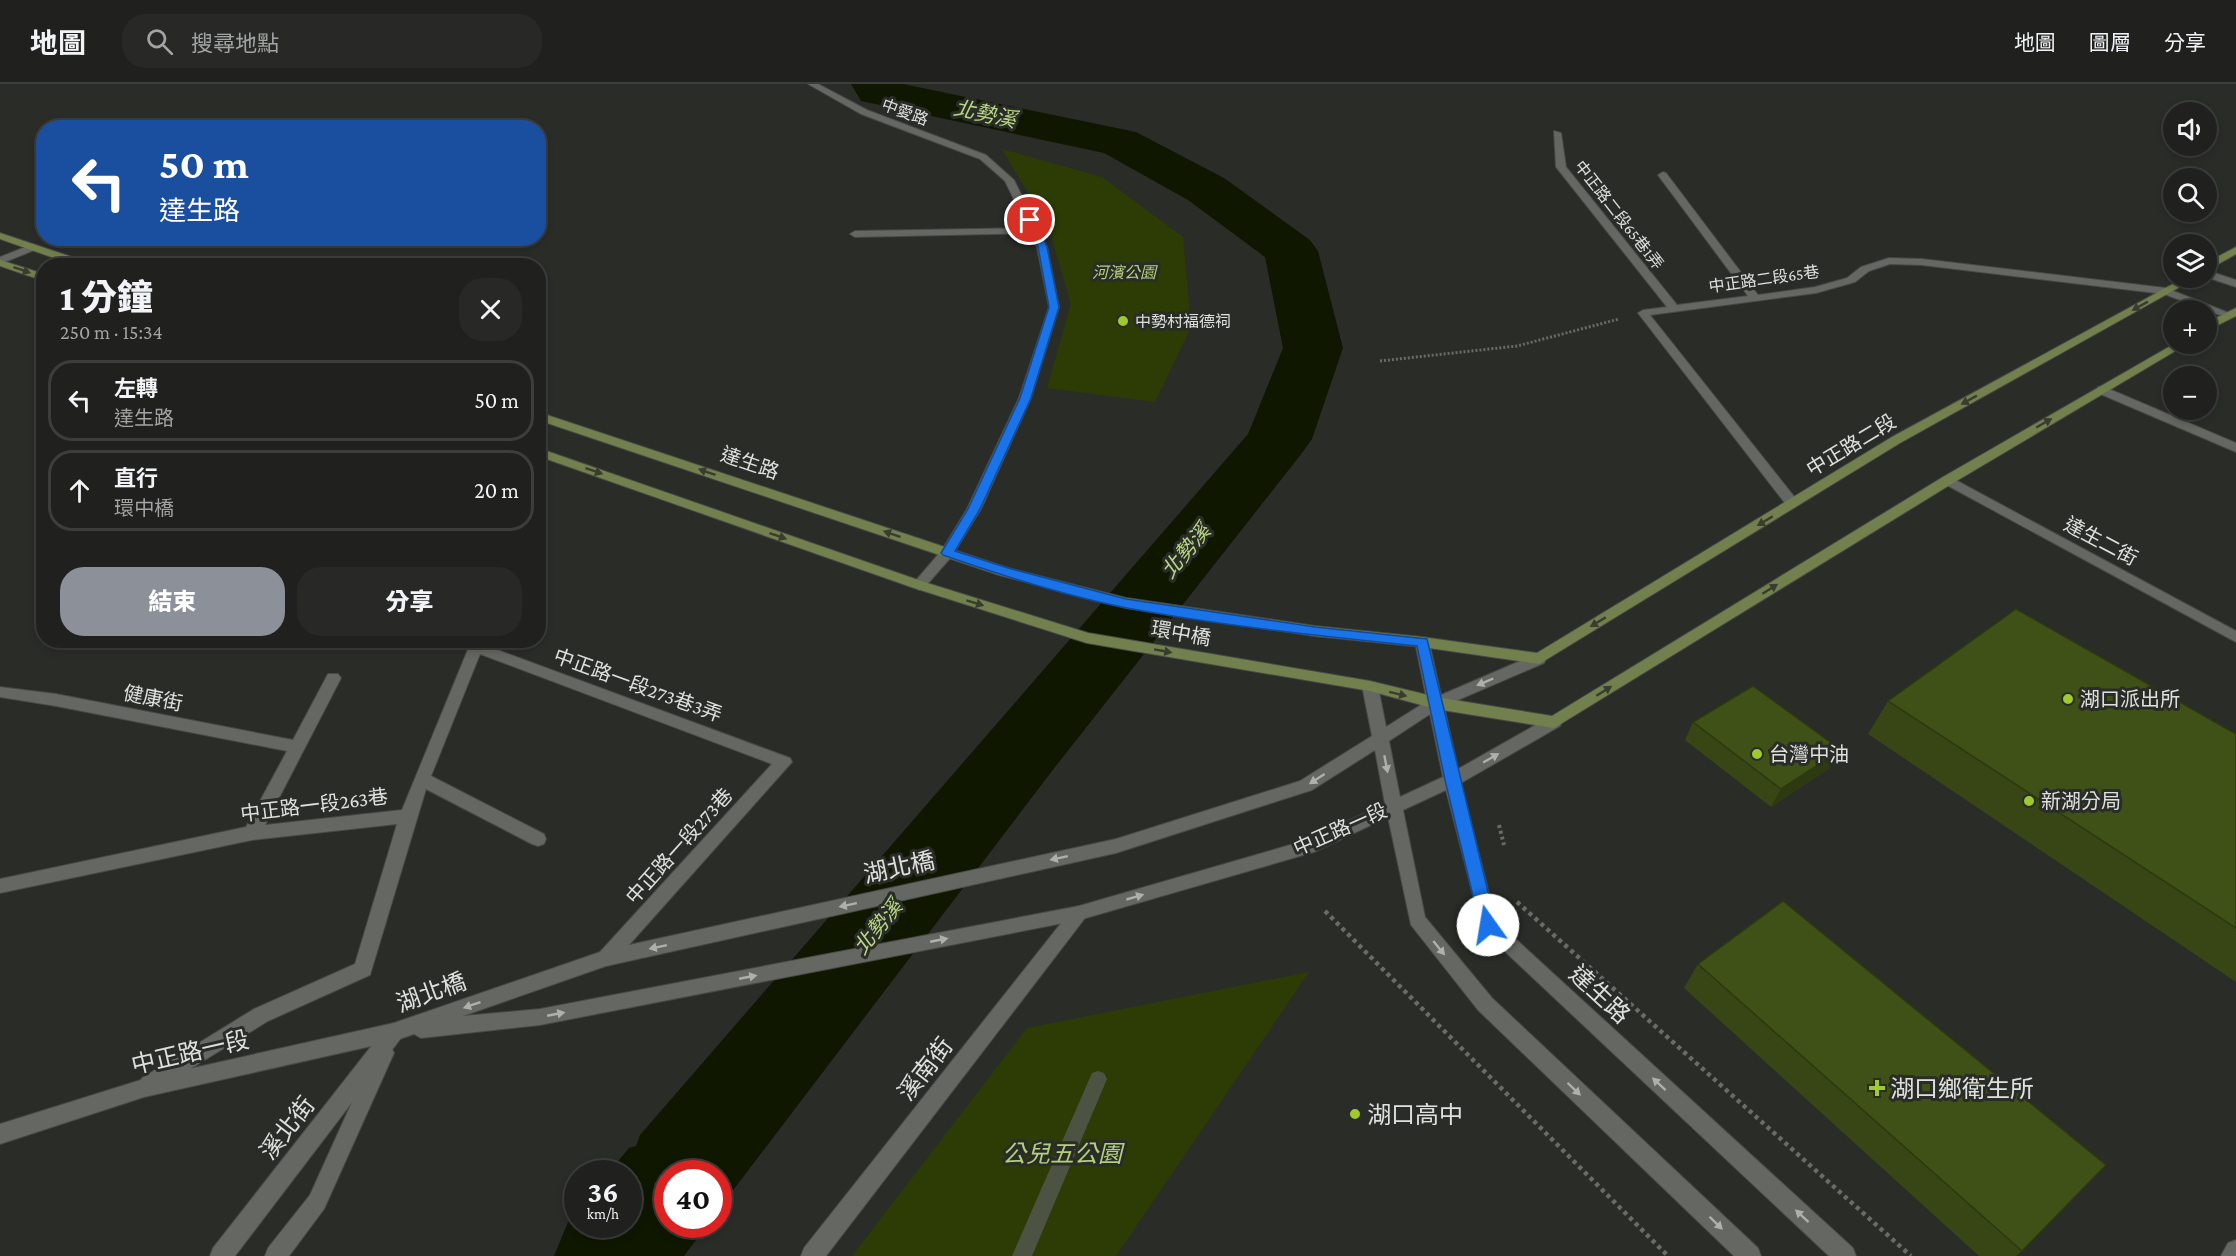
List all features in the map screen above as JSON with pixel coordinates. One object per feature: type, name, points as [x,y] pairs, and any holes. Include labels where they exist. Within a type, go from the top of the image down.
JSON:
[{"type":"main road","points":[[0,236],[65,258]]},
{"type":"main road","points":[[2217,261],[2236,250]]},
{"type":"main road","points":[[0,262],[36,275]]},
{"type":"main road","name":"中正路二段","points":[[1539,659],[1896,440],[2172,288]]},
{"type":"main road","points":[[2217,322],[2233,313]]},
{"type":"main road","points":[[1370,686],[1436,703],[1554,722],[1948,480],[2164,354]]},
{"type":"main road","name":"達生路","points":[[546,419],[947,553]]},
{"type":"main road","points":[[546,455],[919,585]]},
{"type":"main road","name":"環中橋","points":[[947,553],[1004,572],[1126,603],[1315,631],[1422,642]]},
{"type":"main road","name":"環中橋","points":[[919,585],[1087,638],[1370,686]]},
{"type":"main road","points":[[1422,642],[1539,659]]},
{"type":"street","name":"中愛路","points":[[812,84],[864,112],[983,157],[1009,180],[1042,247],[1054,307],[1025,398],[974,509],[947,553],[919,585]]},
{"type":"street","name":"中正路二段65巷1弄","points":[[1557,133],[1561,167],[1674,308]]},
{"type":"street","points":[[1663,174],[1755,298]]},
{"type":"street","points":[[855,234],[1036,231]]},
{"type":"street","points":[[0,262],[33,247]]},
{"type":"street","name":"中正路二段65巷","points":[[1643,313],[1816,290],[1851,280],[1865,269],[1889,261],[1922,262],[2166,291],[2233,313]]},
{"type":"street","points":[[2217,277],[2236,284]]},
{"type":"street","points":[[1643,313],[1793,504]]},
{"type":"street","points":[[2102,390],[2236,448]]},
{"type":"street","name":"達生二街","points":[[1948,480],[2236,637]]},
{"type":"street","name":"達生路","points":[[1422,642],[1452,780],[1488,925],[1845,1256]]},
{"type":"street","name":"中正路一段273巷3弄","points":[[422,779],[476,648]]},
{"type":"street","name":"中正路一段273巷3弄","points":[[479,648],[784,762]]},
{"type":"street","points":[[1380,737],[1436,703],[1539,659]]},
{"type":"street","points":[[252,833],[333,678]]},
{"type":"street","points":[[1370,686],[1417,920],[1485,1004],[1750,1256]]},
{"type":"street","name":"健康街","points":[[0,692],[57,700],[297,747]]},
{"type":"street","name":"中正路一段","points":[[1079,913],[1308,847],[1452,780],[1554,722]]},
{"type":"street","name":"湖北橋","points":[[394,1032],[606,958],[1116,846],[1306,786],[1380,737]]},
{"type":"street","name":"中正路一段273巷","points":[[606,958],[784,762]]},
{"type":"street","points":[[408,816],[422,779],[538,840]]},
{"type":"street","name":"中正路一段263巷","points":[[0,886],[252,833],[408,816],[363,969],[261,1014],[144,1088]]},
{"type":"street","name":"湖北橋","points":[[394,1032],[540,1017],[1079,913]]},
{"type":"street","name":"溪南街","points":[[812,1256],[1079,913]]},
{"type":"street","points":[[276,1256],[317,1202],[394,1032]]},
{"type":"street","name":"中正路一段","points":[[0,1134],[144,1088],[394,1032]]},
{"type":"street","name":"溪北街","points":[[221,1256],[394,1032]]},
{"type":"street","points":[[2232,1256],[2236,1251]]},
{"type":"path","points":[[1380,361],[1517,346],[1643,313]]},
{"type":"path","points":[[1499,825],[1504,847]]},
{"type":"path","points":[[1514,891],[1517,902],[1911,1256]]},
{"type":"path","points":[[1325,911],[1668,1256]]},
{"type":"green space","name":"河濱公園","points":[[1002,149],[1102,177],[1183,237],[1191,327],[1155,402],[1047,388],[1071,304],[1049,229]]},
{"type":"green space","name":"公兒五公園","points":[[1309,972],[1116,1256],[852,1256],[1027,1028]]},
{"type":"building","name":"新湖分局","points":[[2016,609],[2236,734],[2236,928],[1888,701]]},
{"type":"building","name":"台灣中油","points":[[1753,686],[1841,750],[1781,789],[1693,722]]},
{"type":"building","name":"湖口鄉衛生所","points":[[1783,901],[2106,1165],[2022,1251],[1698,964]]},
{"type":"waterway","name":"北勢溪","points":[[690,1160],[1022,749],[1279,439],[1313,348],[1291,251],[1206,189],[1119,142],[877,92],[873,84]]},
{"type":"waterway","points":[[1022,1256],[1098,1079]]},
{"type":"waterway","name":"北勢溪","points":[[612,1256],[654,1204]]},
{"type":"place","name":"中勢村福德祠","points":[[1123,321]]},
{"type":"place","name":"湖口派出所","points":[[2068,699]]},
{"type":"place","name":"台灣中油","points":[[1757,754]]},
{"type":"place","name":"新湖分局","points":[[2029,801]]},
{"type":"place","name":"湖口鄉衛生所","points":[[1877,1088]]},
{"type":"place","name":"湖口高中","points":[[1355,1114]]},
{"type":"route","points":[[1030,220],[1042,247],[1054,307],[1025,398],[974,509],[947,553],[1004,572],[1126,603],[1315,631],[1422,642],[1452,780],[1488,925]]}]
